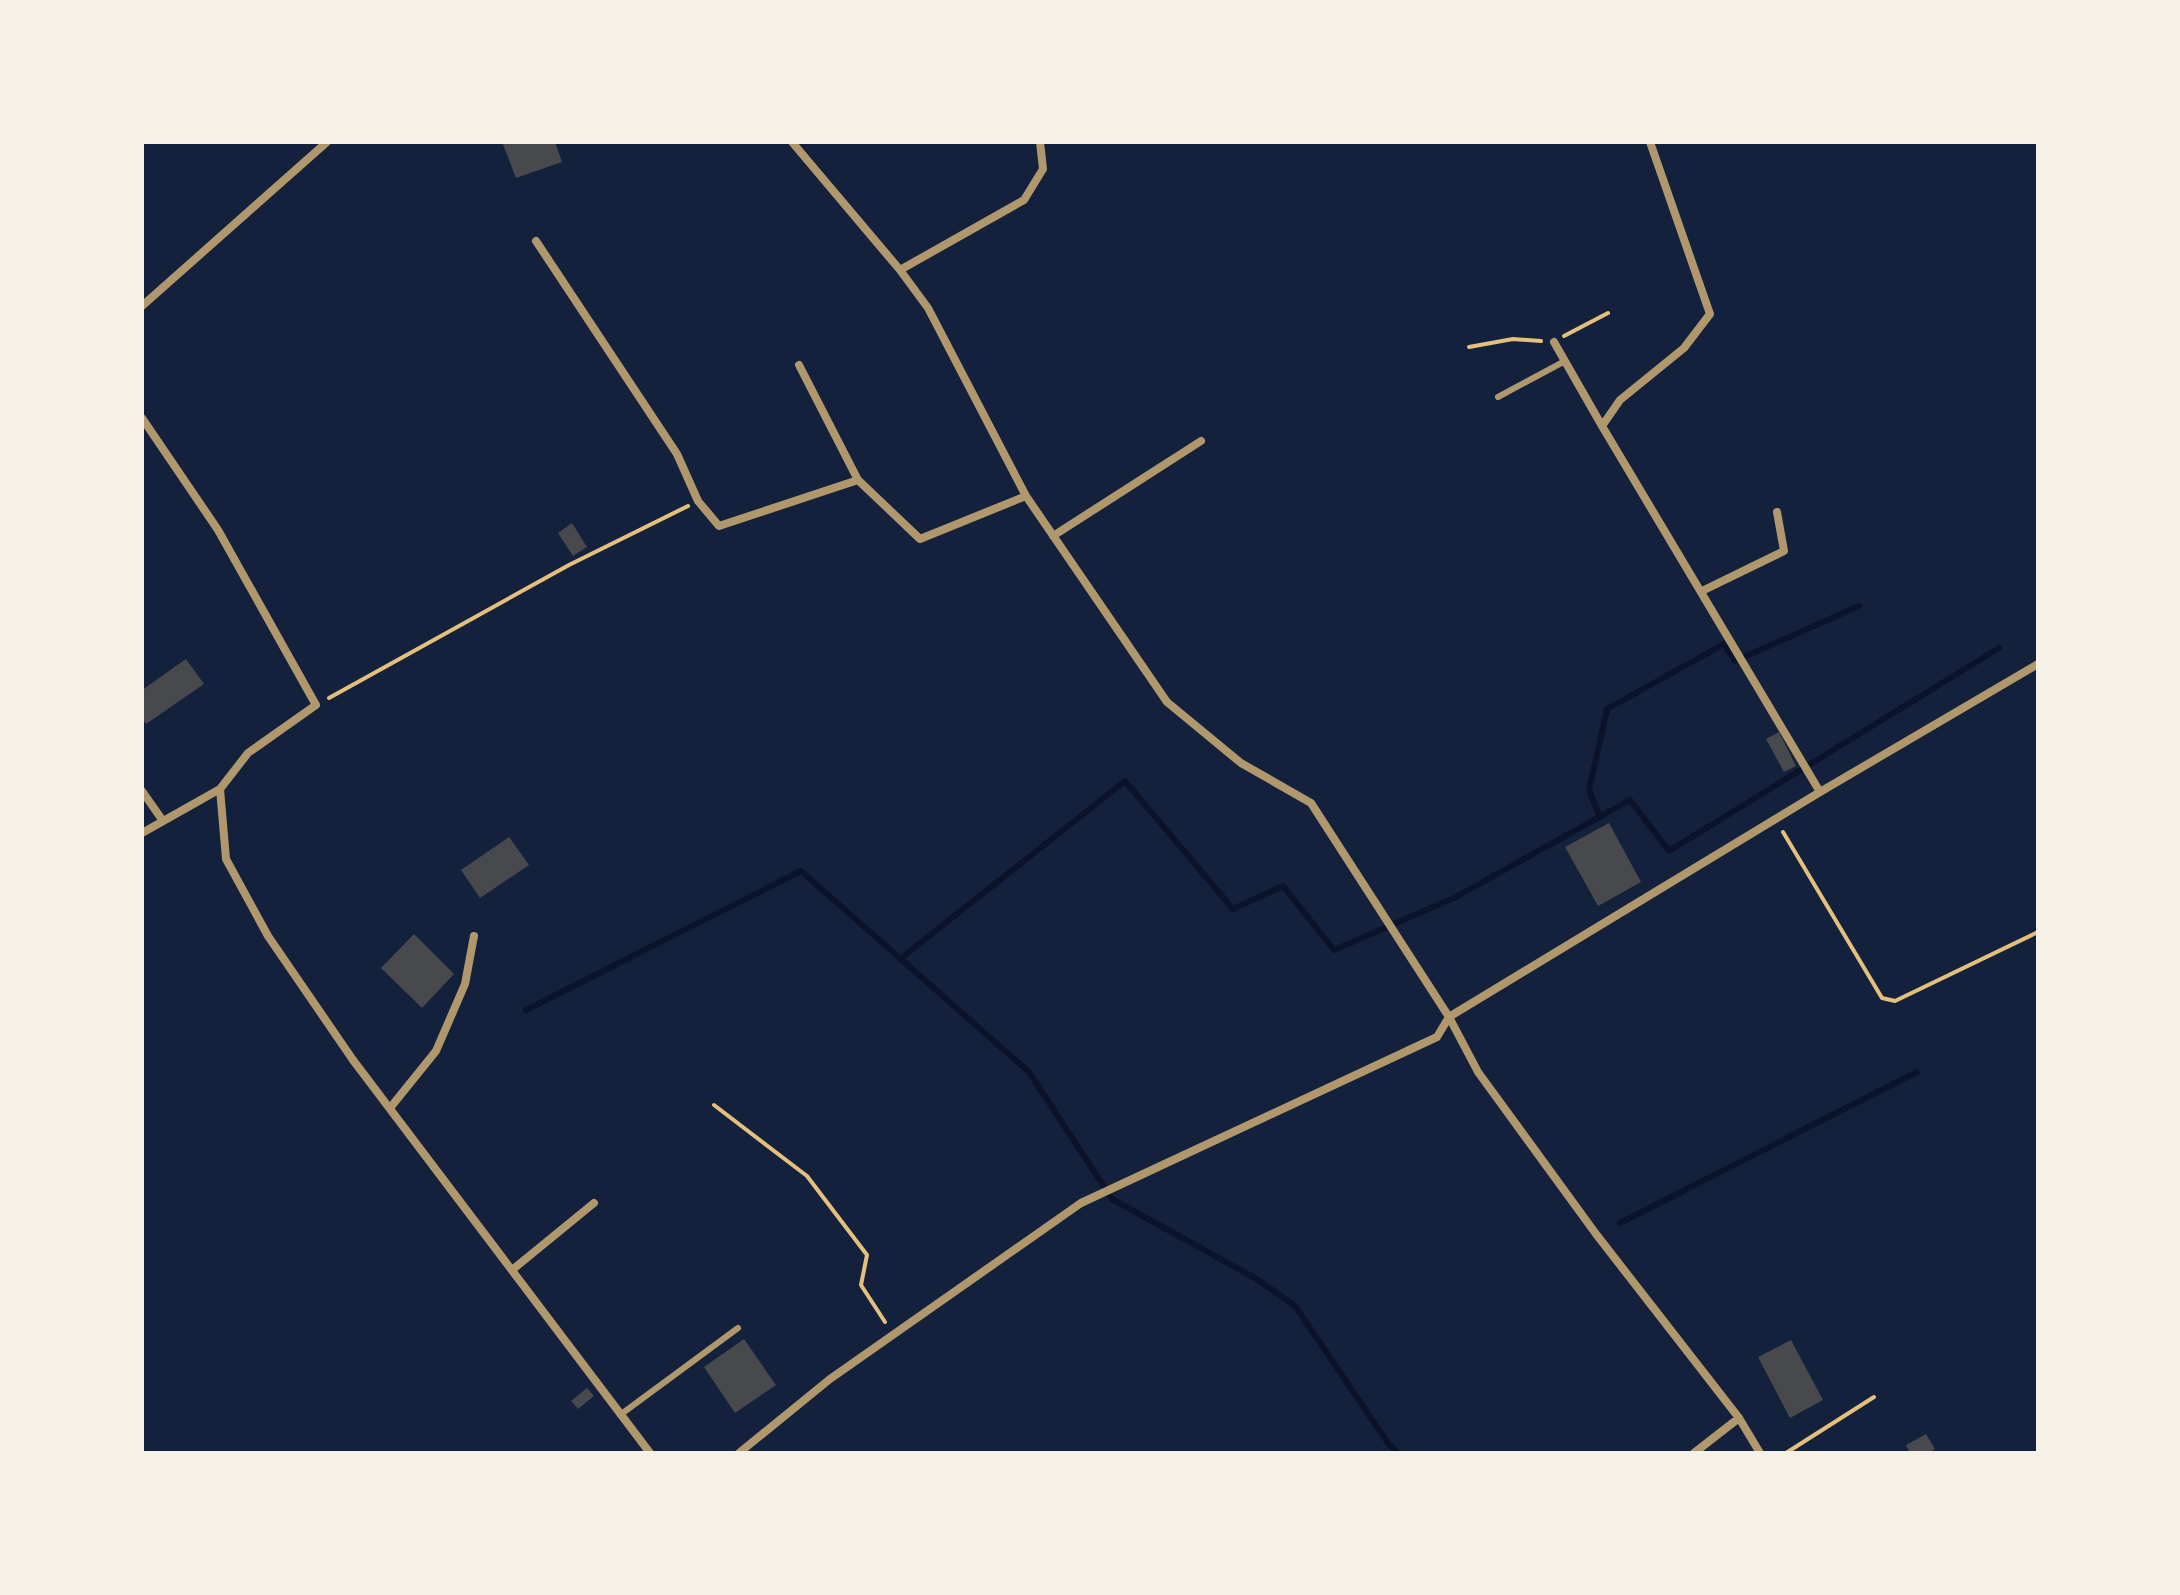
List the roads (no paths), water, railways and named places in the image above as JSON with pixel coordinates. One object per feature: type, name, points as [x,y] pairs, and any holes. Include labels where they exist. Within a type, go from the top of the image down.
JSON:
[{"type":"street","points":[[142,306],[327,142]]},
{"type":"street","points":[[792,142],[900,270],[928,308],[1026,496],[1167,702],[1241,763],[1311,803],[1449,1017],[1487,1085],[1596,1234],[1739,1418],[1760,1453]]},
{"type":"street","points":[[900,270],[1024,200],[1043,169],[1040,142]]},
{"type":"street","points":[[1602,426],[1620,400],[1684,348],[1710,314],[1650,142]]},
{"type":"street","points":[[536,241],[677,454],[698,501],[719,526],[858,480]]},
{"type":"street","points":[[1554,342],[1820,792]]},
{"type":"street","points":[[799,365],[858,480],[920,539],[1026,496]]},
{"type":"street","points":[[142,418],[218,530],[316,705],[248,753],[220,789],[142,833]]},
{"type":"street","points":[[1053,536],[1201,441]]},
{"type":"street","points":[[1702,591],[1784,551],[1777,512]]},
{"type":"street","points":[[739,1453],[830,1379],[1081,1203],[1437,1037],[1449,1017],[2038,664]]},
{"type":"street","points":[[220,789],[226,859],[268,936],[390,1108],[650,1453]]},
{"type":"street","points":[[142,791],[163,821]]},
{"type":"street","points":[[390,1108],[436,1051],[465,984],[474,936]]},
{"type":"street","points":[[512,1270],[594,1203]]},
{"type":"street","points":[[1694,1453],[1739,1418]]},
{"type":"lane","points":[[1498,397],[1565,361]]},
{"type":"lane","points":[[620,1415],[738,1328]]},
{"type":"waterway","points":[[1600,817],[1589,790],[1607,709],[1724,644],[1735,661],[1859,606]]},
{"type":"waterway","points":[[900,959],[1125,781],[1233,909],[1283,886],[1334,950],[1454,898],[1630,800],[1669,851],[1999,648]]},
{"type":"waterway","points":[[526,1010],[801,871],[1029,1072],[1112,1199],[1255,1278],[1295,1306],[1388,1443],[1398,1453]]},
{"type":"waterway","points":[[1620,1223],[1917,1072]]}]
